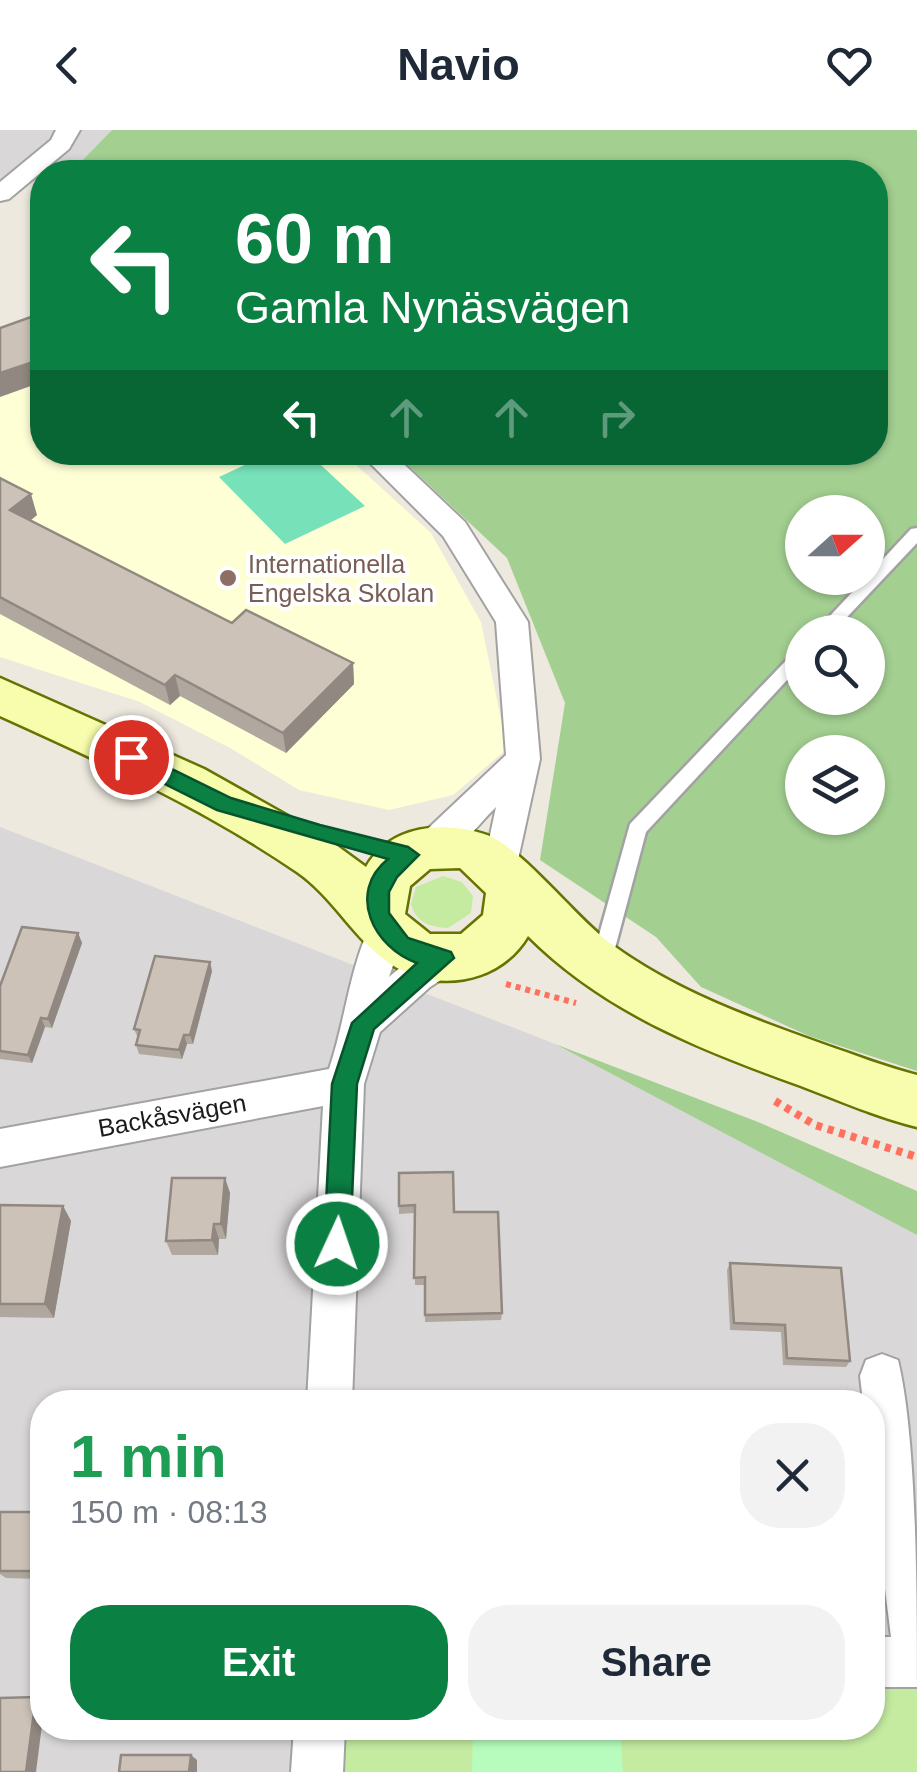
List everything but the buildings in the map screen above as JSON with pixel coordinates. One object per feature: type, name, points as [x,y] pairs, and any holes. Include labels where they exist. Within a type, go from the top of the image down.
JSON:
[{"type":"street","points":[[40,160],[61,144],[68,130]]},
{"type":"street","points":[[4,187],[30,167]]},
{"type":"street","points":[[4,187],[30,190]]},
{"type":"street","points":[[364,1023],[416,976],[507,929],[515,908],[507,878],[523,759],[512,622],[454,529],[386,465]]},
{"type":"street","points":[[0,696],[224,804],[293,843],[346,881],[382,923],[418,954],[466,952],[600,967]]},
{"type":"street","points":[[331,1390],[344,1084],[364,1023],[382,923],[378,892],[388,871],[420,851],[523,759]]},
{"type":"street","points":[[224,804],[320,834],[420,851],[470,850],[507,878],[600,967],[717,1032],[917,1100]]},
{"type":"street","name":"Backåsvägen","points":[[0,1148],[344,1084]]},
{"type":"street","points":[[882,1376],[884,1390]]},
{"type":"street","points":[[885,1399],[917,1649]]},
{"type":"street","points":[[885,1662],[917,1662]]},
{"type":"street","points":[[317,1772],[319,1740]]},
{"type":"lane","points":[[839,615],[917,533]]},
{"type":"lane","points":[[600,967],[637,829],[785,672]]},
{"type":"shaded area","points":[[0,130],[112,130],[83,160],[30,160],[30,183],[0,190]]},
{"type":"shaded area","name":"Internationella Engelska Skolan","points":[[30,325],[30,465],[356,465],[431,533],[481,622],[507,749],[453,795],[389,810],[299,790],[232,749],[140,702],[0,657],[0,334]]},
{"type":"shaded area","points":[[0,827],[555,1044],[917,1235],[917,1772],[0,1772]]},
{"type":"green space","points":[[112,130],[917,130],[917,1071],[809,1036],[701,987],[656,937],[540,860],[565,703],[507,558],[408,465],[888,465],[888,160],[83,160]]},
{"type":"green space","points":[[245,465],[321,465],[365,506],[285,544],[219,477]]},
{"type":"green space","points":[[443,876],[462,882],[473,896],[471,913],[448,928],[424,922],[411,904],[416,887]]},
{"type":"green space","points":[[555,1044],[758,1122],[917,1191],[917,1235]]},
{"type":"green space","points":[[885,1688],[917,1688],[917,1772],[334,1772],[336,1740],[885,1740]]},
{"type":"green space","points":[[473,1740],[621,1740],[623,1772],[472,1772]]},
{"type":"place","name":"Internationella Engelska Skolan","points":[[228,578]]},
{"type":"route","points":[[131,757],[224,804],[320,834],[408,855],[388,871],[378,892],[378,915],[386,931],[400,944],[418,954],[442,958],[364,1023],[344,1084],[337,1244]]}]
